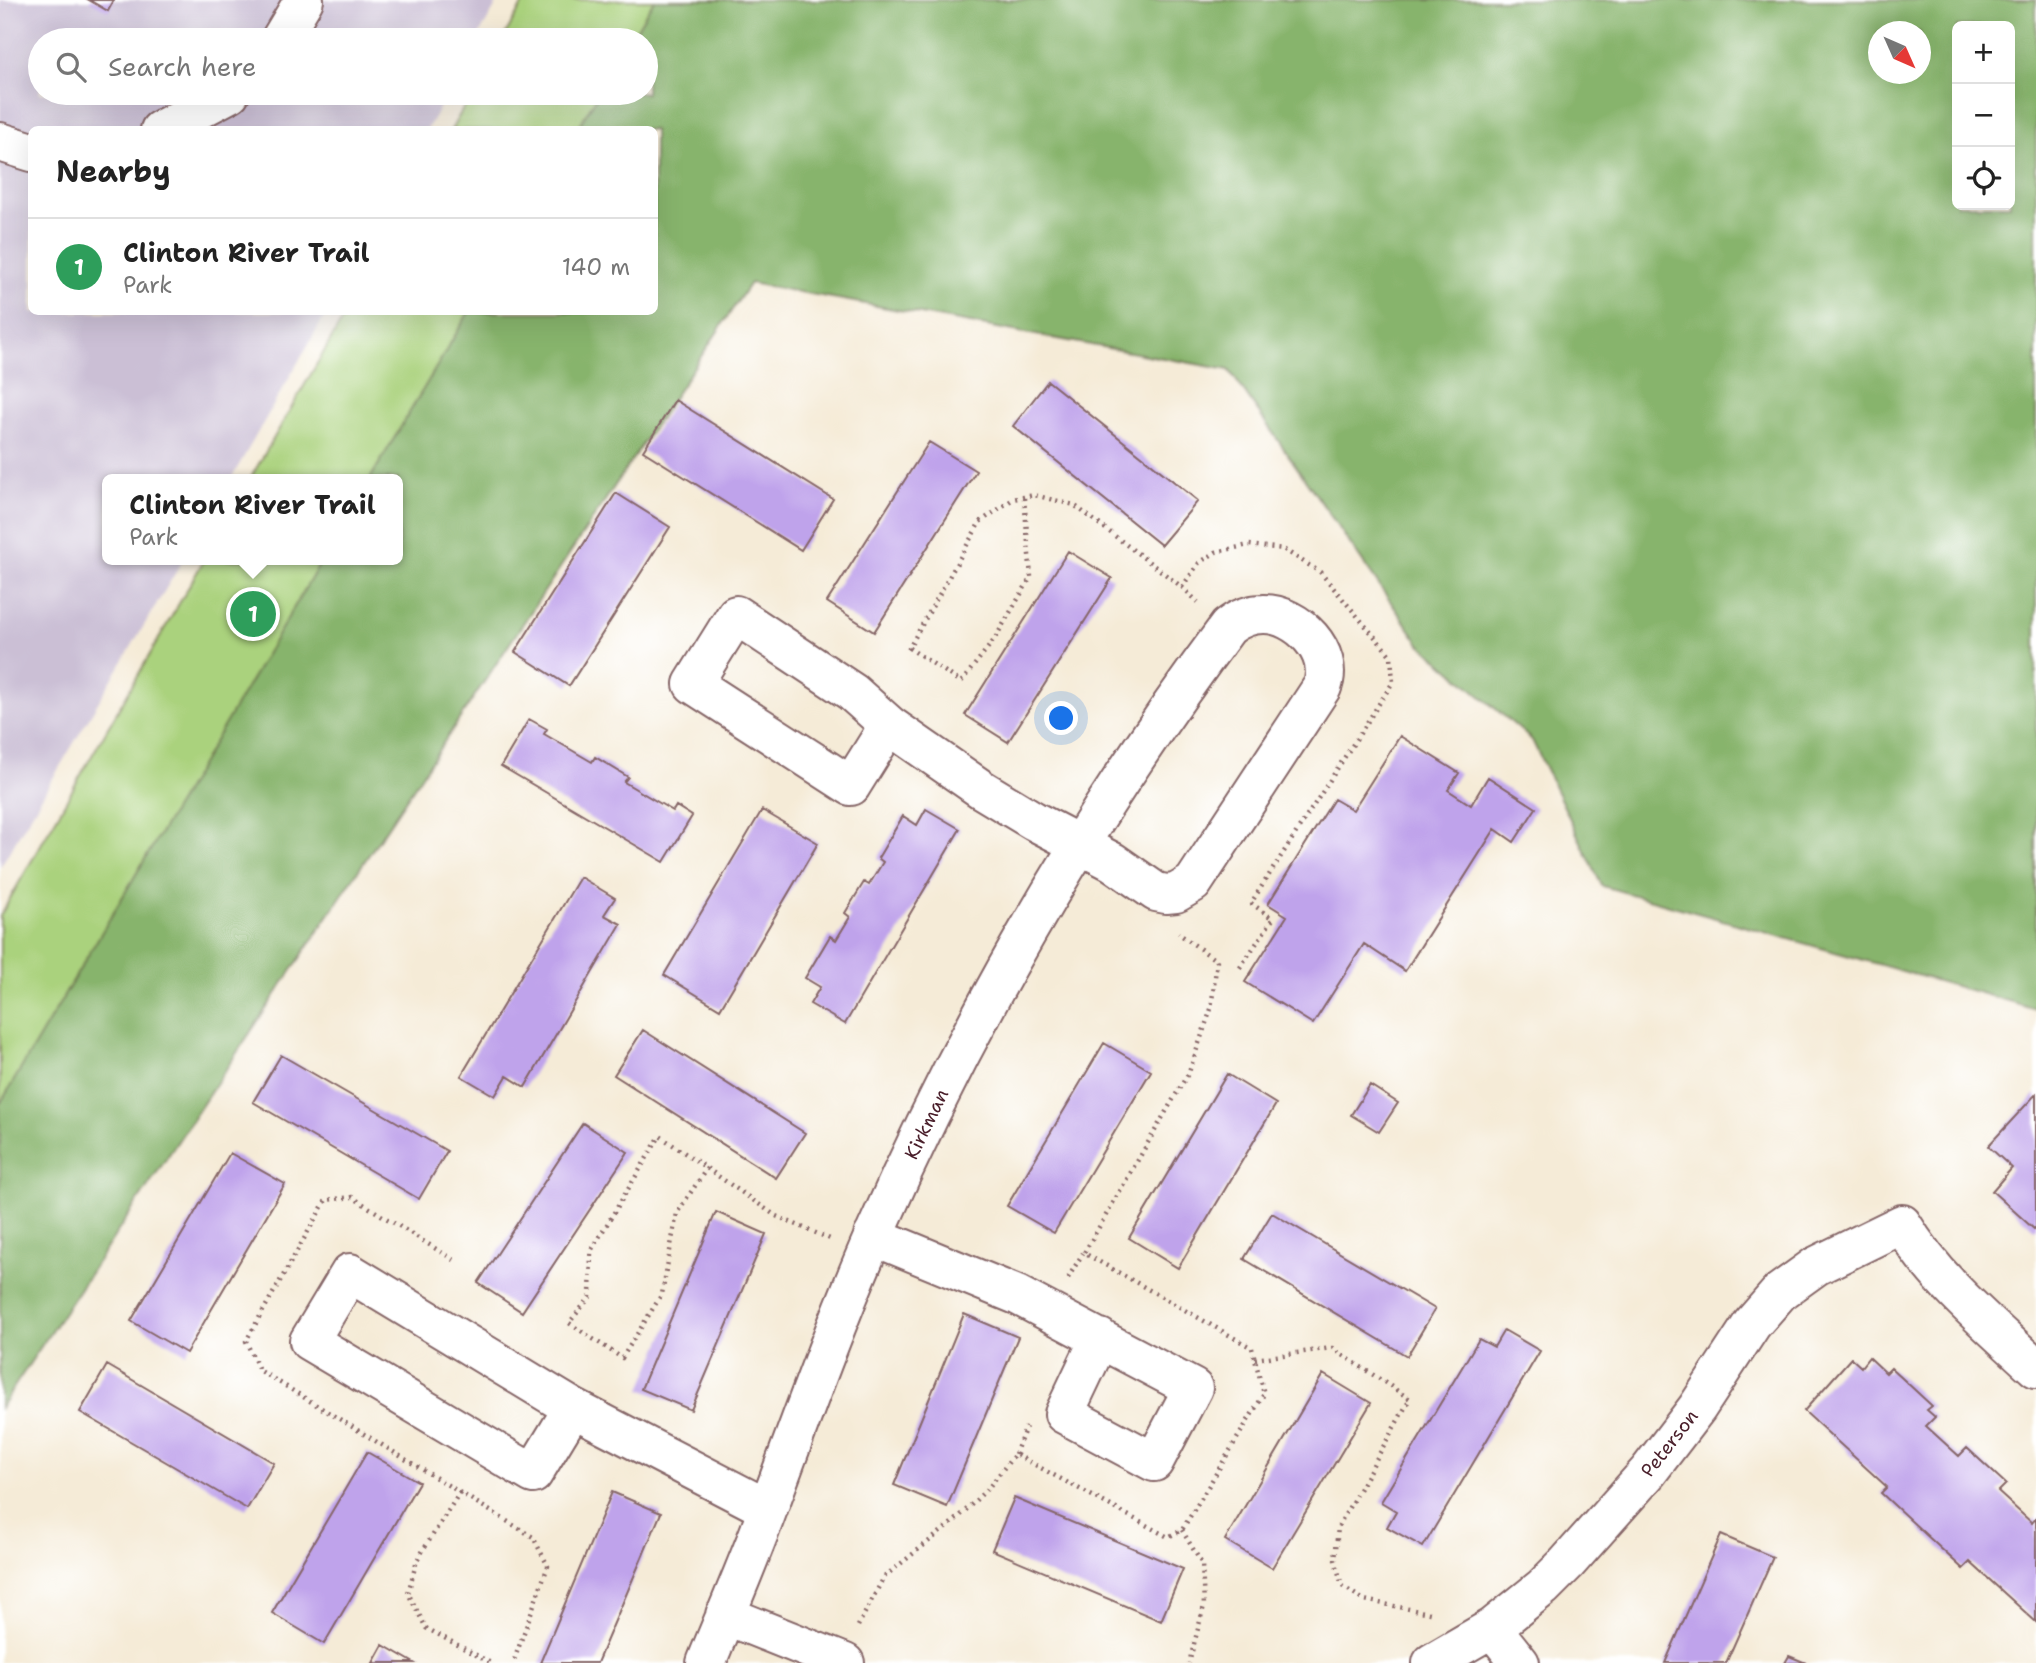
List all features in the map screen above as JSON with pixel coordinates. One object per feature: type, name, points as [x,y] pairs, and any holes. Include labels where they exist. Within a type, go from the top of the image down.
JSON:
[{"type":"street","points":[[288,28],[304,0]]},
{"type":"street","points":[[168,126],[207,105]]},
{"type":"street","points":[[0,142],[28,151]]},
{"type":"street","points":[[889,725],[851,786],[693,684],[736,615],[852,692],[889,725],[981,789],[1079,844]]},
{"type":"street","name":"Kirkman","points":[[706,1663],[870,1246],[941,1092],[996,988],[1079,844],[1145,743],[1228,627],[1254,615],[1278,616],[1299,628],[1318,646],[1326,673],[1322,687],[1193,883],[1176,893],[1156,892],[1113,862],[1079,844]]},
{"type":"street","name":"Peterson","points":[[1432,1663],[1492,1628],[1543,1587],[1648,1472],[1697,1408],[1752,1324],[1780,1292],[1816,1266],[1902,1224],[1915,1246],[1945,1283],[2036,1368]]},
{"type":"street","points":[[870,1246],[1017,1295],[1100,1338]]},
{"type":"street","points":[[573,1408],[533,1474],[309,1341],[350,1273],[573,1408],[768,1508]]},
{"type":"street","points":[[725,1615],[845,1663]]},
{"type":"street","points":[[1492,1628],[1520,1663]]},
{"type":"path","points":[[1024,498],[1031,577],[994,640],[961,682],[909,648],[980,522],[1013,499],[1034,495],[1074,505],[1182,587],[1199,563],[1216,552],[1248,545],[1283,549],[1320,572],[1391,656],[1393,682],[1251,903],[1273,919],[1239,969]]},
{"type":"path","points":[[706,1168],[677,1213],[663,1294],[622,1358],[569,1323],[590,1297],[592,1251],[660,1136],[776,1216],[870,1246]]},
{"type":"path","points":[[1062,1288],[1084,1253]]},
{"type":"path","points":[[1255,1359],[1332,1348],[1410,1399],[1338,1527],[1335,1560],[1342,1586],[1364,1600],[1441,1616]]},
{"type":"path","points":[[460,1492],[417,1560],[408,1593],[426,1628],[491,1663]]},
{"type":"path","points":[[1182,1530],[1202,1564],[1204,1606],[1189,1663]]},
{"type":"shaded area","points":[[0,0],[499,0],[483,28],[28,28],[28,105],[441,105],[429,126],[28,126],[28,315],[325,315],[234,474],[102,474],[102,565],[180,565],[0,867]]},
{"type":"green space","points":[[525,0],[692,0],[658,30],[509,28]]},
{"type":"green space","points":[[654,0],[2036,0],[2036,1009],[1602,886],[1532,740],[1420,644],[1229,370],[750,283],[0,1408],[0,1104],[319,565],[403,565],[403,474],[373,474],[467,315],[658,315],[658,126],[579,126],[592,105],[658,105],[658,28],[637,28]]},
{"type":"green space","points":[[465,105],[623,105],[611,126],[453,126]]},
{"type":"green space","points":[[345,315],[503,315],[401,474],[253,474]]},
{"type":"green space","points":[[201,565],[360,565],[0,1195],[0,916]]},
{"type":"building","points":[[89,0],[114,0],[108,11]]},
{"type":"building","points":[[1048,381],[1198,501],[1161,545],[1013,426]]},
{"type":"building","points":[[675,400],[833,499],[801,550],[643,451]]},
{"type":"building","points":[[929,442],[976,471],[874,632],[827,602]]},
{"type":"building","points":[[616,493],[670,527],[569,686],[515,652]]},
{"type":"building","points":[[1068,551],[1112,578],[1008,742],[965,715]]},
{"type":"building","points":[[529,719],[547,729],[544,734],[592,762],[595,757],[628,777],[624,782],[673,811],[676,806],[692,816],[664,862],[501,766]]},
{"type":"building","points":[[1400,736],[1459,773],[1448,790],[1471,805],[1488,777],[1536,808],[1514,842],[1495,829],[1405,971],[1364,944],[1313,1024],[1245,982],[1287,916],[1268,904],[1334,799],[1353,810]]},
{"type":"building","points":[[926,809],[960,829],[845,1024],[810,1004],[820,987],[805,978],[830,936],[836,940],[850,917],[845,913],[864,882],[869,885],[883,862],[878,858],[903,816],[917,825]]},
{"type":"building","points":[[762,810],[818,843],[720,1009],[664,975]]},
{"type":"building","points":[[580,877],[615,898],[604,915],[621,924],[525,1087],[507,1076],[495,1096],[461,1076]]},
{"type":"building","points":[[643,1030],[805,1133],[776,1178],[614,1075]]},
{"type":"building","points":[[1104,1043],[1151,1071],[1054,1233],[1007,1206]]},
{"type":"building","points":[[281,1055],[447,1151],[419,1199],[253,1102]]},
{"type":"building","points":[[1227,1074],[1276,1104],[1178,1268],[1129,1238]]},
{"type":"building","points":[[1370,1085],[1398,1103],[1379,1132],[1351,1115]]},
{"type":"building","points":[[2036,1094],[2034,1229],[1992,1191],[2012,1168],[1988,1146]]},
{"type":"building","points":[[583,1123],[628,1152],[522,1312],[478,1283]]},
{"type":"building","points":[[230,1153],[285,1184],[186,1353],[131,1321]]},
{"type":"building","points":[[716,1212],[766,1234],[691,1410],[641,1389]]},
{"type":"building","points":[[1272,1213],[1435,1309],[1407,1356],[1244,1259]]},
{"type":"building","points":[[964,1314],[1018,1337],[947,1507],[894,1485]]},
{"type":"building","points":[[1504,1330],[1540,1351],[1423,1547],[1387,1527],[1396,1511],[1381,1502],[1479,1339],[1494,1347]]},
{"type":"building","points":[[1869,1357],[1886,1373],[1891,1368],[1932,1406],[1927,1410],[1935,1417],[1926,1426],[1959,1456],[1967,1448],[2006,1484],[1998,1492],[2032,1523],[2036,1518],[2036,1622],[1970,1562],[1963,1569],[1881,1493],[1887,1487],[1804,1411],[1851,1358],[1861,1367]]},
{"type":"building","points":[[107,1365],[274,1463],[247,1509],[80,1412]]},
{"type":"building","points":[[1323,1374],[1371,1403],[1272,1568],[1225,1540]]},
{"type":"building","points":[[367,1452],[419,1482],[324,1644],[272,1613]]},
{"type":"building","points":[[612,1492],[661,1513],[597,1663],[540,1663]]},
{"type":"building","points":[[1014,1498],[1183,1569],[1161,1621],[992,1550]]},
{"type":"building","points":[[1721,1535],[1773,1557],[1726,1663],[1665,1663]]},
{"type":"building","points":[[383,1645],[414,1663],[373,1663]]},
{"type":"building","points":[[1789,1656],[1806,1663],[1785,1663]]},
{"type":"place","name":"Clinton River Trail","points":[[253,614]]}]
